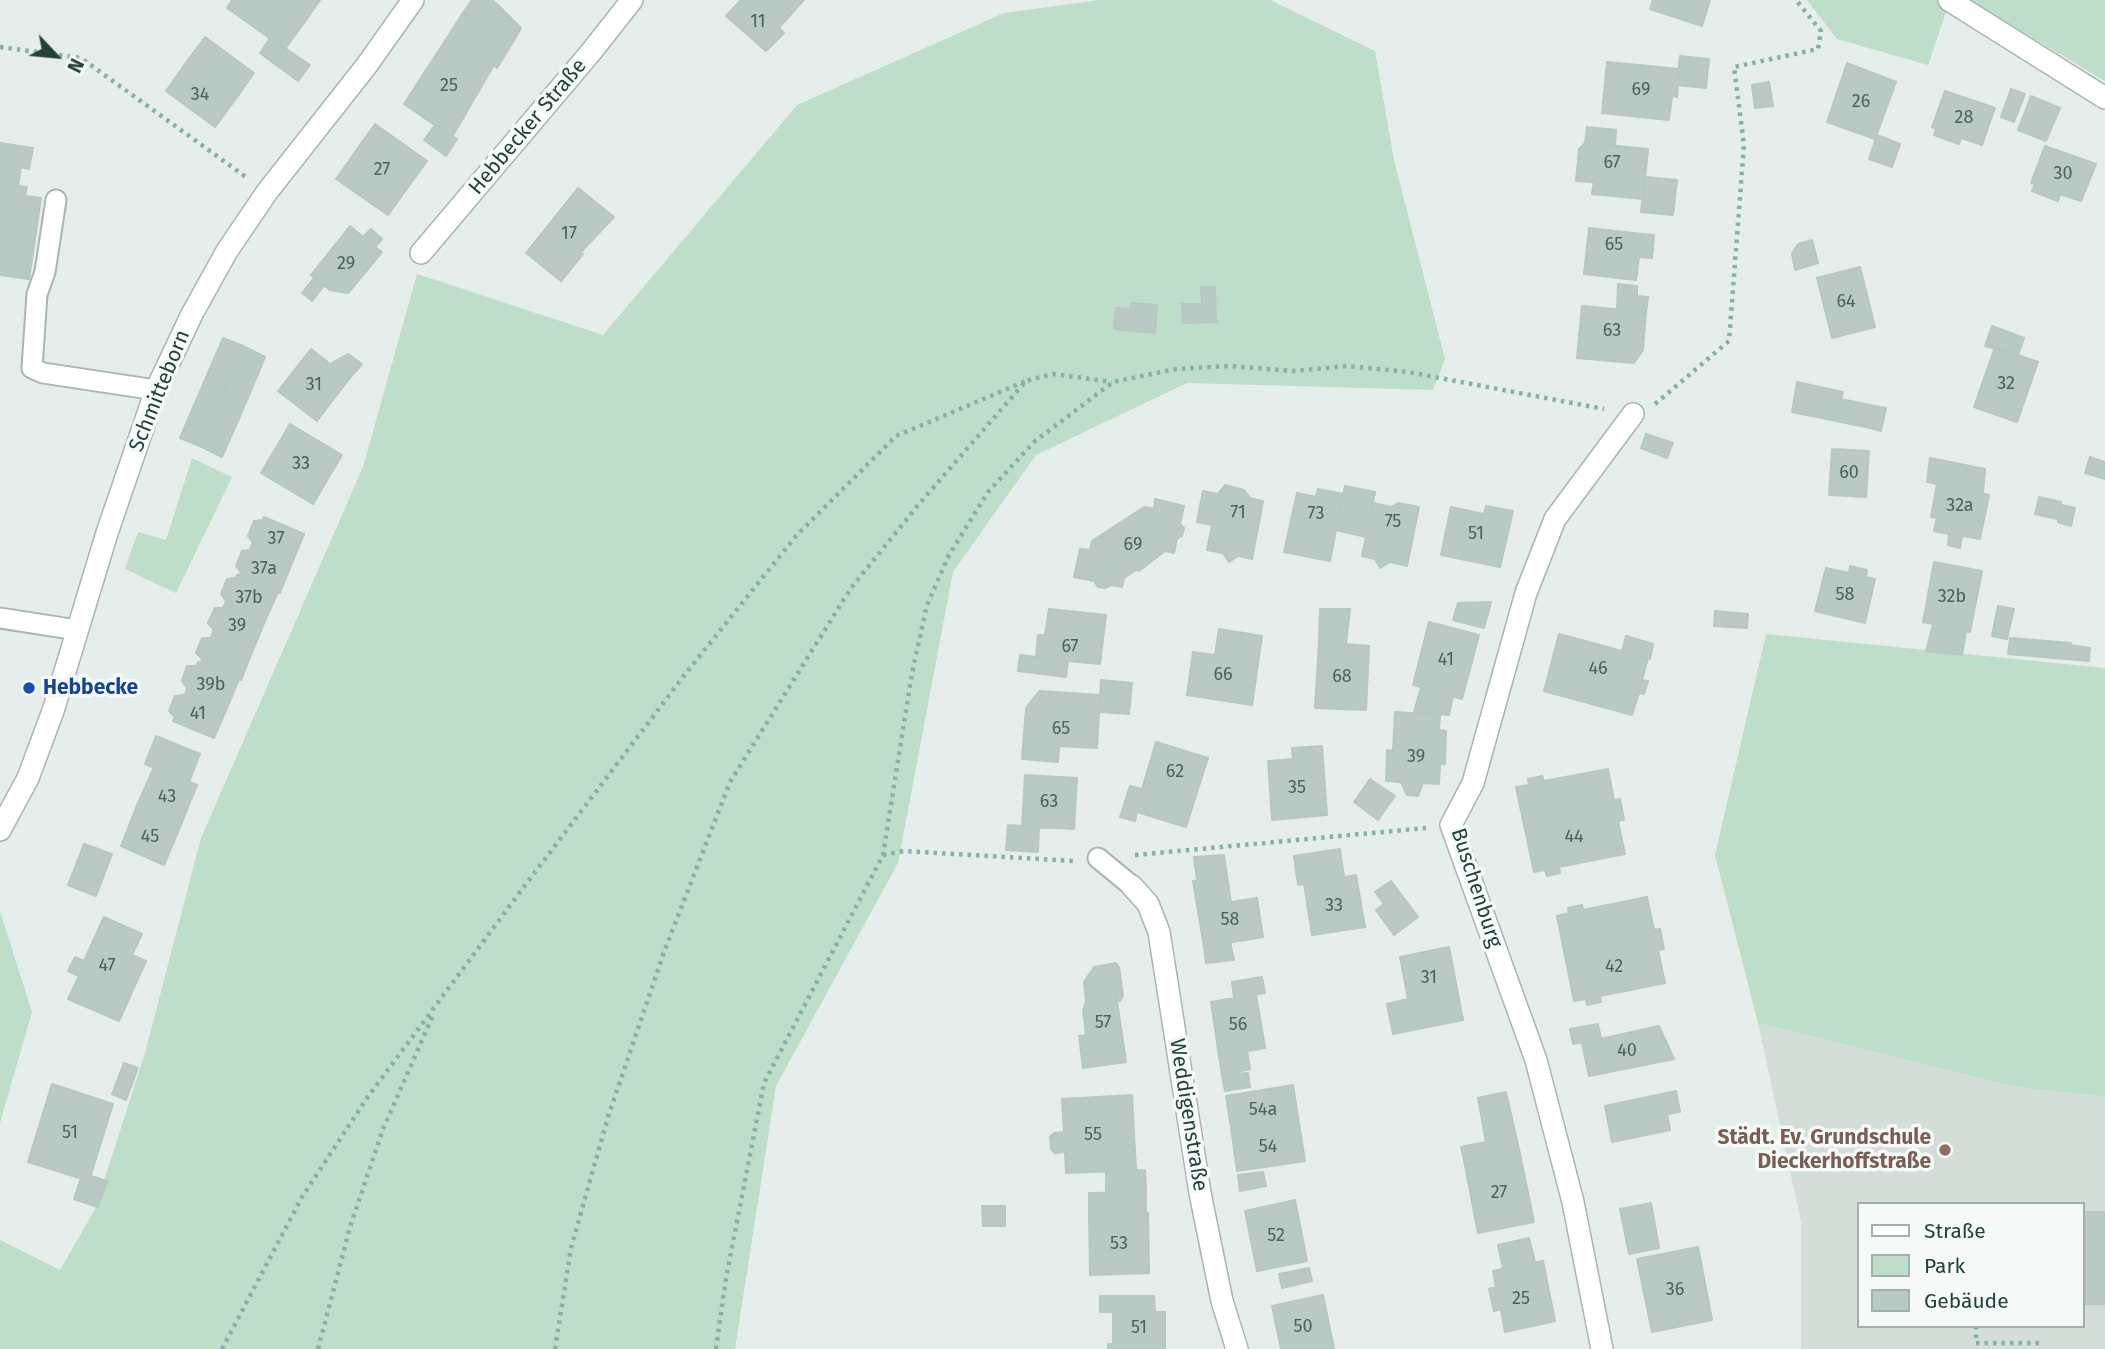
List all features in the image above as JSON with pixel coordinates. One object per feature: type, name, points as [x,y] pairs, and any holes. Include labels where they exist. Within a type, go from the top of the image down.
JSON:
[{"type":"street","name":"Schmitteborn","points":[[3,818],[32,767],[53,711],[156,390],[192,314],[227,251],[267,192],[367,65],[413,0]]},
{"type":"street","name":"Hebbecker Straße","points":[[421,253],[632,0]]},
{"type":"street","points":[[1949,0],[2105,98]]},
{"type":"street","name":"Buschenburg","points":[[1602,1349],[1573,1202],[1536,1060],[1451,825],[1474,783],[1526,593],[1555,519],[1633,414]]},
{"type":"street","name":"Weddigenstraße","points":[[1132,887],[1148,904],[1159,932],[1200,1193],[1222,1301],[1237,1349]]},
{"type":"lane","points":[[56,200],[46,272],[37,294],[32,368],[43,373],[156,390]]},
{"type":"lane","points":[[0,618],[77,630]]},
{"type":"lane","points":[[1098,858],[1132,887]]},
{"type":"path","points":[[222,1349],[302,1197],[367,1098],[686,673],[796,536],[896,436],[1026,381],[1053,374],[1113,382],[1176,369],[1230,366],[1293,371],[1347,366],[1408,372],[1633,414],[1661,402],[1729,341],[1744,145],[1734,67],[1818,49],[1821,31],[1796,0]]},
{"type":"path","points":[[0,47],[81,58],[267,192]]},
{"type":"path","points":[[555,1349],[571,1248],[608,1117],[664,952],[730,782],[850,588],[1026,381]]},
{"type":"path","points":[[716,1349],[726,1278],[764,1083],[883,855],[927,605],[949,555],[988,492],[1034,442],[1113,382]]},
{"type":"path","points":[[883,855],[904,851],[1075,861],[1451,825]]},
{"type":"path","points":[[318,1349],[349,1227],[383,1129],[439,1004]]},
{"type":"path","points":[[1976,1328],[1976,1343],[2040,1343]]},
{"type":"shaded area","name":"Städt. Ev. Grundschule Dieckerhoffstraße","points":[[1758,1023],[2016,1087],[2105,1097],[2105,1349],[1801,1349],[1801,1222]]},
{"type":"green space","points":[[1100,0],[1270,0],[1375,51],[1394,160],[1445,359],[1433,390],[1187,383],[1036,455],[953,572],[898,863],[776,1086],[735,1349],[0,1349],[0,1240],[60,1270],[95,1209],[145,1053],[201,838],[363,467],[417,274],[603,335],[797,105],[1004,13]]},
{"type":"green space","points":[[1807,0],[1950,0],[1928,65],[1837,39]]},
{"type":"green space","points":[[1969,0],[2105,0],[2105,81]]},
{"type":"green space","points":[[192,458],[232,477],[176,593],[125,569],[138,532],[166,540]]},
{"type":"green space","points":[[1766,634],[2105,668],[2105,1097],[2016,1087],[1758,1023],[1715,855]]},
{"type":"green space","points":[[0,911],[32,1012],[0,1123]]},
{"type":"building","points":[[232,0],[286,0],[309,16],[285,49],[227,8]]},
{"type":"building","points":[[286,0],[320,0],[309,16]]},
{"type":"building","points":[[472,0],[492,0],[521,28],[513,42],[478,19],[475,22],[463,13]]},
{"type":"building","points":[[741,0],[777,0],[792,13],[779,28],[784,33],[766,51],[726,16]]},
{"type":"building","points":[[777,0],[804,0],[792,13]]},
{"type":"building","points":[[1653,0],[1710,0],[1702,26],[1650,9]]},
{"type":"building","points":[[463,13],[475,22],[478,19],[513,42],[497,68],[494,65],[452,137],[404,104]]},
{"type":"building","points":[[205,37],[254,73],[235,100],[185,64]]},
{"type":"building","points":[[270,38],[310,65],[298,81],[260,53]]},
{"type":"building","points":[[1680,56],[1709,59],[1706,88],[1677,85]]},
{"type":"building","points":[[1607,62],[1679,69],[1677,97],[1672,96],[1669,120],[1602,113]]},
{"type":"building","points":[[1847,63],[1896,82],[1875,139],[1827,122]]},
{"type":"building","points":[[185,64],[235,100],[215,127],[166,91]]},
{"type":"building","points":[[1769,82],[1773,106],[1755,108],[1752,85]]},
{"type":"building","points":[[2011,89],[2025,94],[2014,122],[2001,117]]},
{"type":"building","points":[[1945,91],[1995,108],[1982,145],[1961,138],[1959,144],[1934,135],[1936,129],[1932,127]]},
{"type":"building","points":[[2031,96],[2060,108],[2046,141],[2018,130]]},
{"type":"building","points":[[375,124],[427,161],[388,215],[336,179]]},
{"type":"building","points":[[435,125],[457,139],[446,156],[424,140]]},
{"type":"building","points":[[1587,127],[1616,130],[1615,145],[1585,143]]},
{"type":"building","points":[[1877,135],[1900,144],[1892,167],[1869,159]]},
{"type":"building","points":[[0,143],[33,148],[29,169],[21,167],[18,186],[27,187],[25,196],[0,193]]},
{"type":"building","points":[[1585,143],[1648,149],[1643,199],[1592,194],[1594,182],[1576,181],[1579,149]]},
{"type":"building","points":[[2045,146],[2096,164],[2081,201],[2060,194],[2058,201],[2032,191],[2035,184],[2031,183]]},
{"type":"building","points":[[1645,177],[1677,180],[1673,215],[1641,212]]},
{"type":"building","points":[[578,188],[614,217],[580,253],[583,254],[561,281],[526,253]]},
{"type":"building","points":[[0,193],[41,198],[29,279],[0,275]]},
{"type":"building","points":[[350,226],[363,237],[371,229],[382,239],[375,247],[382,252],[348,293],[330,290],[311,275]]},
{"type":"building","points":[[1589,228],[1642,234],[1636,280],[1584,274]]},
{"type":"building","points":[[1642,234],[1654,235],[1652,258],[1639,257]]},
{"type":"building","points":[[1812,240],[1818,263],[1795,270],[1792,254],[1798,244]]},
{"type":"building","points":[[1860,267],[1875,327],[1832,338],[1817,278]]},
{"type":"building","points":[[314,278],[324,286],[312,301],[302,293]]},
{"type":"building","points":[[1618,284],[1637,286],[1637,296],[1648,297],[1646,312],[1617,309]]},
{"type":"building","points":[[1201,287],[1215,287],[1216,322],[1183,323],[1182,304],[1202,304]]},
{"type":"building","points":[[1131,303],[1157,305],[1155,333],[1114,329],[1116,308],[1131,309]]},
{"type":"building","points":[[1582,306],[1646,312],[1643,350],[1634,363],[1577,358]]},
{"type":"building","points":[[1992,326],[2024,338],[2018,355],[1985,346]]},
{"type":"building","points":[[223,338],[243,346],[200,446],[180,438]]},
{"type":"building","points":[[243,346],[265,357],[247,400],[224,391]]},
{"type":"building","points":[[1995,347],[2038,362],[2017,422],[1974,407]]},
{"type":"building","points":[[311,349],[349,379],[317,421],[278,391]]},
{"type":"building","points":[[348,354],[362,364],[349,379],[330,364]]},
{"type":"building","points":[[1797,382],[1843,392],[1836,421],[1792,412]]},
{"type":"building","points":[[224,391],[247,400],[222,457],[200,446]]},
{"type":"building","points":[[1841,399],[1875,406],[1870,428],[1836,421]]},
{"type":"building","points":[[1875,406],[1886,408],[1881,431],[1870,428]]},
{"type":"building","points":[[290,424],[342,455],[313,504],[261,473]]},
{"type":"building","points":[[1646,434],[1673,443],[1667,458],[1641,448]]},
{"type":"building","points":[[1832,449],[1869,451],[1866,497],[1829,495]]},
{"type":"building","points":[[2090,457],[2105,462],[2105,479],[2085,473]]},
{"type":"building","points":[[1930,458],[1985,469],[1983,494],[1927,482]]},
{"type":"building","points":[[1937,484],[1989,495],[1980,539],[1962,536],[1960,548],[1948,545],[1949,534],[1934,531],[1937,518],[1931,517]]},
{"type":"building","points":[[1225,485],[1244,490],[1250,498],[1263,501],[1252,559],[1238,556],[1229,562],[1223,553],[1207,550],[1218,494]]},
{"type":"building","points":[[1345,486],[1375,492],[1366,537],[1336,530]]},
{"type":"building","points":[[1318,489],[1343,494],[1330,561],[1284,552],[1297,493],[1316,497]]},
{"type":"building","points":[[1203,491],[1218,494],[1212,525],[1197,522]]},
{"type":"building","points":[[2039,497],[2061,502],[2057,519],[2035,514]]},
{"type":"building","points":[[1155,499],[1184,506],[1180,524],[1184,528],[1182,536],[1177,539],[1174,553],[1165,551],[1139,571],[1136,570],[1124,578],[1122,587],[1098,587],[1094,581],[1074,577],[1080,549],[1090,550],[1092,541],[1144,507],[1154,509]]},
{"type":"building","points":[[1373,503],[1391,507],[1398,503],[1419,507],[1407,566],[1390,562],[1380,568],[1375,559],[1362,556]]},
{"type":"building","points":[[2062,505],[2075,508],[2071,526],[2058,522]]},
{"type":"building","points":[[1486,506],[1513,511],[1500,567],[1441,555],[1451,507],[1484,514]]},
{"type":"building","points":[[264,517],[304,534],[292,563],[251,546],[253,543],[248,536],[254,521]]},
{"type":"building","points":[[251,546],[292,563],[280,593],[239,576],[241,572],[236,566],[242,551],[250,550]]},
{"type":"building","points":[[1934,562],[1982,571],[1970,632],[1923,622]]},
{"type":"building","points":[[1850,566],[1867,570],[1866,577],[1875,579],[1865,623],[1815,611],[1826,568],[1849,573]]},
{"type":"building","points":[[237,575],[278,592],[265,621],[225,604],[221,594],[227,579],[236,578]]},
{"type":"building","points":[[1491,602],[1484,628],[1453,620],[1458,603]]},
{"type":"building","points":[[225,604],[265,621],[253,650],[212,634],[214,630],[208,623],[215,608],[223,608]]},
{"type":"building","points":[[1998,606],[2014,609],[2007,639],[1992,636]]},
{"type":"building","points":[[1049,609],[1106,615],[1100,664],[1036,658],[1038,635],[1045,635]]},
{"type":"building","points":[[1320,609],[1350,609],[1346,644],[1319,642]]},
{"type":"building","points":[[1715,611],[1748,614],[1747,628],[1714,626]]},
{"type":"building","points":[[1429,622],[1479,635],[1462,699],[1413,685]]},
{"type":"building","points":[[1933,625],[1966,631],[1962,655],[1926,651]]},
{"type":"building","points":[[1219,629],[1262,636],[1252,705],[1187,695],[1193,652],[1215,655]]},
{"type":"building","points":[[212,634],[253,650],[241,680],[201,663],[202,659],[196,653],[202,638],[211,638]]},
{"type":"building","points":[[1559,634],[1648,658],[1642,680],[1648,681],[1644,694],[1639,693],[1632,715],[1544,691]]},
{"type":"building","points":[[1626,636],[1653,644],[1650,659],[1622,651]]},
{"type":"building","points":[[2010,638],[2071,643],[2070,645],[2090,648],[2089,661],[2008,654]]},
{"type":"building","points":[[1319,642],[1369,646],[1366,710],[1315,708]]},
{"type":"building","points":[[1020,655],[1068,661],[1066,677],[1018,671]]},
{"type":"building","points":[[198,662],[239,679],[227,708],[186,692],[187,688],[182,681],[187,666],[196,666]]},
{"type":"building","points":[[1101,680],[1132,683],[1129,714],[1099,712]]},
{"type":"building","points":[[1421,688],[1453,696],[1449,715],[1414,712]]},
{"type":"building","points":[[1039,691],[1100,695],[1097,748],[1059,746],[1058,762],[1022,759],[1026,708]]},
{"type":"building","points":[[186,692],[227,708],[214,738],[173,721],[175,717],[169,711],[175,696],[184,695]]},
{"type":"building","points":[[1395,712],[1440,715],[1439,730],[1446,731],[1445,764],[1440,764],[1439,784],[1423,783],[1418,796],[1407,795],[1401,782],[1386,781],[1387,750],[1393,751]]},
{"type":"building","points":[[156,736],[200,754],[189,782],[145,764]]},
{"type":"building","points":[[1156,742],[1208,758],[1186,827],[1137,812],[1135,821],[1120,817],[1130,786],[1142,789]]},
{"type":"building","points":[[1322,746],[1327,815],[1272,820],[1268,761],[1293,759],[1292,748]]},
{"type":"building","points":[[154,767],[197,785],[180,827],[136,808]]},
{"type":"building","points":[[1608,769],[1614,800],[1620,799],[1624,820],[1618,821],[1625,854],[1559,867],[1560,873],[1547,876],[1545,870],[1534,872],[1516,787],[1529,785],[1528,779],[1542,776],[1544,781]]},
{"type":"building","points":[[1025,775],[1077,778],[1074,829],[1022,826]]},
{"type":"building","points":[[1370,779],[1395,796],[1378,820],[1354,802]]},
{"type":"building","points":[[136,808],[180,827],[164,865],[121,846]]},
{"type":"building","points":[[1008,825],[1039,827],[1038,852],[1006,850]]},
{"type":"building","points":[[84,844],[112,854],[96,896],[68,885]]},
{"type":"building","points":[[1340,849],[1344,877],[1298,885],[1294,856]]},
{"type":"building","points":[[1224,855],[1227,876],[1197,880],[1194,857]]},
{"type":"building","points":[[1356,875],[1365,927],[1312,935],[1304,884]]},
{"type":"building","points":[[1227,876],[1231,902],[1257,898],[1263,937],[1204,947],[1193,881]]},
{"type":"building","points":[[1391,881],[1418,917],[1394,935],[1376,910],[1384,904],[1375,892]]},
{"type":"building","points":[[1647,897],[1654,930],[1660,929],[1664,949],[1658,950],[1665,983],[1600,996],[1601,1002],[1587,1005],[1586,999],[1574,1001],[1557,916],[1569,913],[1568,908],[1582,905],[1583,910]]},
{"type":"building","points":[[104,917],[142,934],[132,955],[146,961],[119,1021],[68,999],[79,976],[68,971],[75,957],[84,961]]},
{"type":"building","points":[[1230,942],[1234,960],[1206,963],[1204,947]]},
{"type":"building","points":[[1449,947],[1463,1020],[1393,1034],[1387,1004],[1408,999],[1400,957]]},
{"type":"building","points":[[1116,963],[1119,967],[1123,996],[1120,1001],[1117,1000],[1115,987],[1108,982],[1100,984],[1093,994],[1093,1002],[1086,1002],[1084,982],[1094,967]]},
{"type":"building","points":[[1262,977],[1265,993],[1234,998],[1232,982]]},
{"type":"building","points":[[1108,982],[1115,987],[1126,1062],[1083,1068],[1079,1036],[1086,1035],[1083,1010],[1086,1002],[1093,1002],[1093,994],[1100,984]]},
{"type":"building","points":[[1256,994],[1265,1048],[1219,1056],[1211,1002]]},
{"type":"building","points":[[1598,1024],[1601,1039],[1573,1044],[1570,1029]]},
{"type":"building","points":[[1659,1026],[1674,1059],[1589,1076],[1582,1043]]},
{"type":"building","points":[[1247,1051],[1250,1069],[1222,1075],[1219,1056]]},
{"type":"building","points":[[124,1063],[138,1068],[126,1100],[112,1094]]},
{"type":"building","points":[[1248,1073],[1250,1087],[1225,1091],[1222,1075]]},
{"type":"building","points":[[52,1084],[113,1104],[89,1181],[28,1162]]},
{"type":"building","points":[[1293,1085],[1299,1123],[1232,1134],[1226,1096]]},
{"type":"building","points":[[1676,1091],[1680,1112],[1667,1114],[1670,1130],[1612,1142],[1605,1106]]},
{"type":"building","points":[[1506,1092],[1520,1154],[1465,1165],[1461,1147],[1486,1142],[1478,1098]]},
{"type":"building","points":[[1132,1095],[1136,1170],[1066,1173],[1065,1152],[1055,1153],[1051,1149],[1050,1137],[1054,1133],[1064,1132],[1062,1099]]},
{"type":"building","points":[[1299,1123],[1305,1161],[1237,1171],[1232,1134]]},
{"type":"building","points":[[1520,1154],[1534,1222],[1478,1233],[1465,1165]]},
{"type":"building","points":[[1145,1170],[1146,1192],[1106,1193],[1106,1171]]},
{"type":"building","points":[[1263,1172],[1266,1186],[1240,1191],[1238,1175]]},
{"type":"building","points":[[91,1176],[107,1181],[98,1207],[74,1199],[81,1178],[89,1181]]},
{"type":"building","points":[[1146,1192],[1146,1214],[1089,1214],[1089,1193]]},
{"type":"building","points":[[1295,1200],[1307,1261],[1257,1271],[1245,1211]]},
{"type":"building","points":[[1651,1203],[1659,1248],[1629,1254],[1620,1209]]},
{"type":"building","points":[[982,1206],[1005,1206],[1005,1226],[983,1226]]},
{"type":"building","points":[[2084,1212],[2105,1212],[2105,1304],[2084,1304]]},
{"type":"building","points":[[1148,1213],[1149,1273],[1090,1275],[1089,1214]]},
{"type":"building","points":[[1529,1238],[1535,1262],[1503,1268],[1498,1245]]},
{"type":"building","points":[[1698,1247],[1712,1320],[1652,1332],[1637,1259]]},
{"type":"building","points":[[1543,1261],[1555,1321],[1505,1332],[1501,1309],[1494,1311],[1489,1289],[1496,1287],[1493,1271]]},
{"type":"building","points":[[1309,1268],[1312,1281],[1282,1288],[1279,1274]]},
{"type":"building","points":[[1323,1295],[1334,1349],[1281,1349],[1272,1306]]},
{"type":"building","points":[[1100,1296],[1154,1296],[1155,1312],[1100,1312]]},
{"type":"building","points":[[1165,1312],[1165,1349],[1108,1349],[1108,1344],[1113,1344],[1113,1313]]},
{"type":"place","name":"Hebbecke","points":[[29,688]]},
{"type":"place","name":"Städt. Ev. Grundschule Dieckerhoffstraße","points":[[1945,1150]]}]
